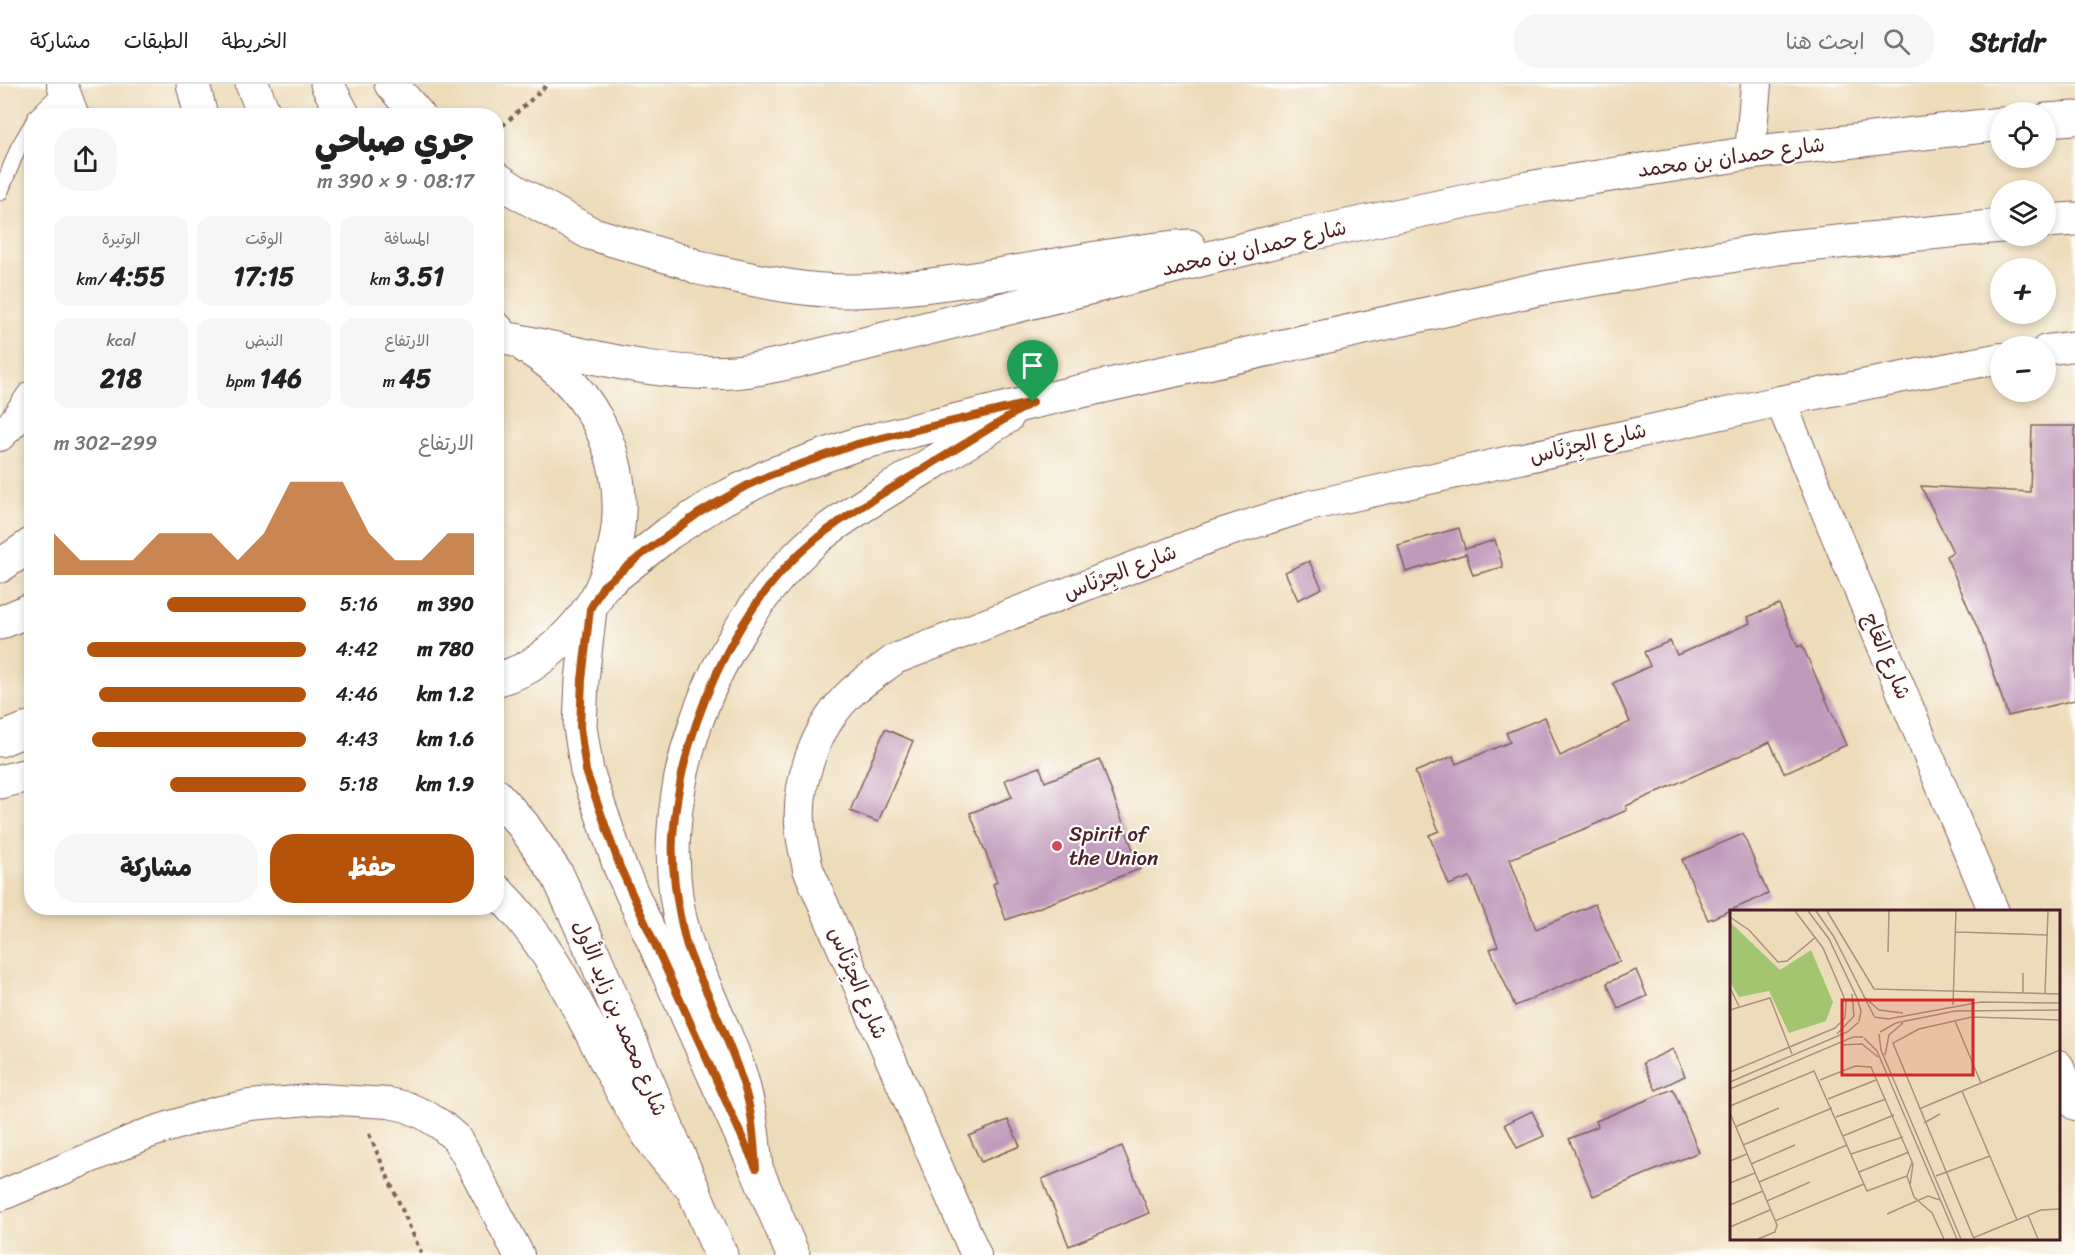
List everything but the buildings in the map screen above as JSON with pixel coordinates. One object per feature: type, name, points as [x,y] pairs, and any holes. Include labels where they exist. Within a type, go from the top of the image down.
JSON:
[{"type":"main road","points":[[193,84],[199,108]]},
{"type":"main road","points":[[252,84],[262,108]]},
{"type":"main road","points":[[327,84],[340,108]]},
{"type":"main road","points":[[391,84],[412,108]]},
{"type":"main road","points":[[2056,119],[2075,118]]},
{"type":"main road","name":"شارع حمدان بن محمد","points":[[504,333],[616,361],[699,373],[735,372],[788,363],[1281,240],[1528,188],[1750,153],[1990,125]]},
{"type":"main road","points":[[504,183],[590,233],[699,268],[783,286],[855,291],[936,285],[1144,250],[1281,240]]},
{"type":"main road","points":[[2056,220],[2075,219]]},
{"type":"main road","points":[[504,677],[529,666],[567,636],[596,597],[699,513],[770,475],[857,444],[1033,402],[1538,289],[1777,248],[1990,226]]},
{"type":"main road","points":[[504,334],[543,357],[568,379],[589,405],[605,435],[615,467],[619,500],[618,533],[596,597],[582,680],[580,727],[586,771],[620,867],[793,1255]]},
{"type":"main road","points":[[756,1168],[747,1094],[735,1059],[685,939],[675,889],[673,838],[678,797],[695,724],[739,629],[783,570],[816,539],[853,513],[1033,402]]},
{"type":"main road","points":[[0,566],[24,550]]},
{"type":"main road","points":[[0,623],[24,612]]},
{"type":"main road","points":[[0,740],[24,730]]},
{"type":"main road","points":[[0,782],[24,776]]},
{"type":"main road","name":"شارع محمد بن زايد الأول","points":[[504,804],[523,825],[558,876],[594,955],[721,1255]]},
{"type":"main road","points":[[504,897],[545,949],[575,999],[647,1133],[669,1163],[694,1190]]},
{"type":"street","points":[[1750,153],[1756,84]]},
{"type":"street","points":[[2056,349],[2075,346]]},
{"type":"street","name":"شارع الجِرْنَاس","points":[[976,1255],[808,869],[800,831],[801,792],[811,755],[828,720],[853,690],[895,659],[1214,536],[1308,506],[1780,401],[1990,360]]},
{"type":"street","name":"شارع العَاج","points":[[1780,401],[1993,910]]},
{"type":"street","points":[[0,436],[24,407]]},
{"type":"street","points":[[2060,1070],[2075,1105]]},
{"type":"street","points":[[0,1196],[149,1133],[216,1112],[285,1101],[355,1100],[407,1107],[441,1125],[456,1138],[519,1255]]},
{"type":"lane","points":[[48,108],[67,96]]},
{"type":"lane","points":[[0,193],[24,138]]},
{"type":"path","points":[[504,125],[548,84]]},
{"type":"path","points":[[355,1100],[422,1255]]},
{"type":"place","name":"Spirit of the Union","points":[[1057,846]]},
{"type":"route","points":[[1033,402],[853,513],[816,539],[783,570],[739,629],[695,724],[680,787],[673,838],[675,889],[685,939],[735,1059],[747,1094],[756,1168],[620,867],[586,771],[580,727],[582,680],[590,609],[603,586],[669,533],[746,486],[857,444],[1033,402]]}]
